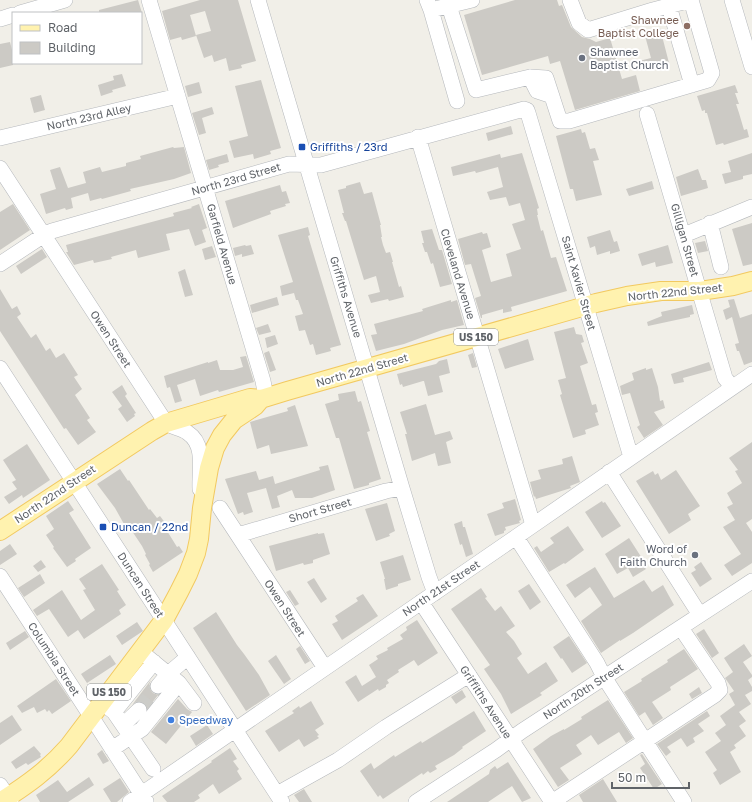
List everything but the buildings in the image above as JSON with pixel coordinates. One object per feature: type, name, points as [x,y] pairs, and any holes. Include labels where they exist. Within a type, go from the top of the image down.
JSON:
[{"type":"main road","name":"North 22nd Street","points":[[0,531],[166,423],[250,398],[264,398],[585,306],[627,296],[661,291],[700,291],[733,286],[752,281]]},
{"type":"main road","name":"US 150","points":[[5,796],[29,784],[54,762],[69,746],[90,716],[108,707],[140,651],[164,620],[191,565],[211,508],[211,459],[222,435],[234,420],[264,398]]},
{"type":"street","points":[[22,12],[42,3],[65,0]]},
{"type":"street","name":"Garfield Avenue","points":[[149,0],[263,381],[264,398]]},
{"type":"street","name":"Griffiths Avenue","points":[[258,0],[368,368],[428,577],[435,593]]},
{"type":"street","points":[[457,101],[429,5],[449,6],[472,0]]},
{"type":"street","points":[[449,6],[476,90],[530,77],[546,78],[560,121],[568,121],[708,80],[712,73],[691,0],[669,6],[649,5],[588,30],[579,23],[570,0]]},
{"type":"street","points":[[732,0],[752,68]]},
{"type":"street","points":[[669,6],[692,85]]},
{"type":"street","points":[[0,19],[12,15]]},
{"type":"street","name":"North 23rd Alley","points":[[0,138],[178,96]]},
{"type":"street","name":"North 23rd Street","points":[[0,264],[52,231],[289,164],[322,165],[519,109],[527,110]]},
{"type":"street","name":"Saint Xavier Street","points":[[527,110],[631,457]]},
{"type":"street","name":"Gilligan Street","points":[[648,114],[725,378],[732,387]]},
{"type":"street","name":"Cleveland Avenue","points":[[418,137],[533,525]]},
{"type":"street","name":"Owen Street","points":[[0,168],[166,423],[172,428],[184,431],[195,440],[200,451],[200,483],[211,508],[238,535],[325,668]]},
{"type":"street","points":[[684,234],[752,207]]},
{"type":"street","points":[[710,223],[721,267]]},
{"type":"street","name":"Duncan Street","points":[[0,368],[279,798]]},
{"type":"street","name":"North 21st Street","points":[[139,799],[235,729],[752,374]]},
{"type":"street","points":[[609,472],[700,615]]},
{"type":"street","name":"Short Street","points":[[238,535],[386,491],[402,488]]},
{"type":"street","points":[[516,537],[684,802]]},
{"type":"street","name":"Columbia Street","points":[[0,576],[112,749],[139,799]]},
{"type":"street","name":"North 20th Street","points":[[416,802],[752,581]]},
{"type":"street","name":"Griffiths Avenue","points":[[421,602],[552,802]]},
{"type":"street","points":[[552,802],[715,695],[720,690],[718,683],[681,628]]},
{"type":"street","points":[[140,651],[173,679],[194,703]]},
{"type":"street","points":[[127,731],[142,729],[188,657]]},
{"type":"street","points":[[153,769],[127,731],[108,707],[154,662]]},
{"type":"street","points":[[279,798],[386,727],[469,675]]},
{"type":"street","points":[[158,686],[173,679]]},
{"type":"street","points":[[112,749],[127,731],[139,710]]},
{"type":"tunnel","points":[[139,710],[158,686]]},
{"type":"place","name":"Shawnee Baptist College","points":[[687,26]]},
{"type":"place","name":"Shawnee Baptist Church","points":[[582,58]]},
{"type":"place","name":"Griffiths / 23rd","points":[[302,147]]},
{"type":"place","name":"Duncan / 22nd","points":[[103,527]]},
{"type":"place","name":"Word of Faith Church","points":[[695,555]]},
{"type":"place","name":"Speedway","points":[[171,720]]}]
